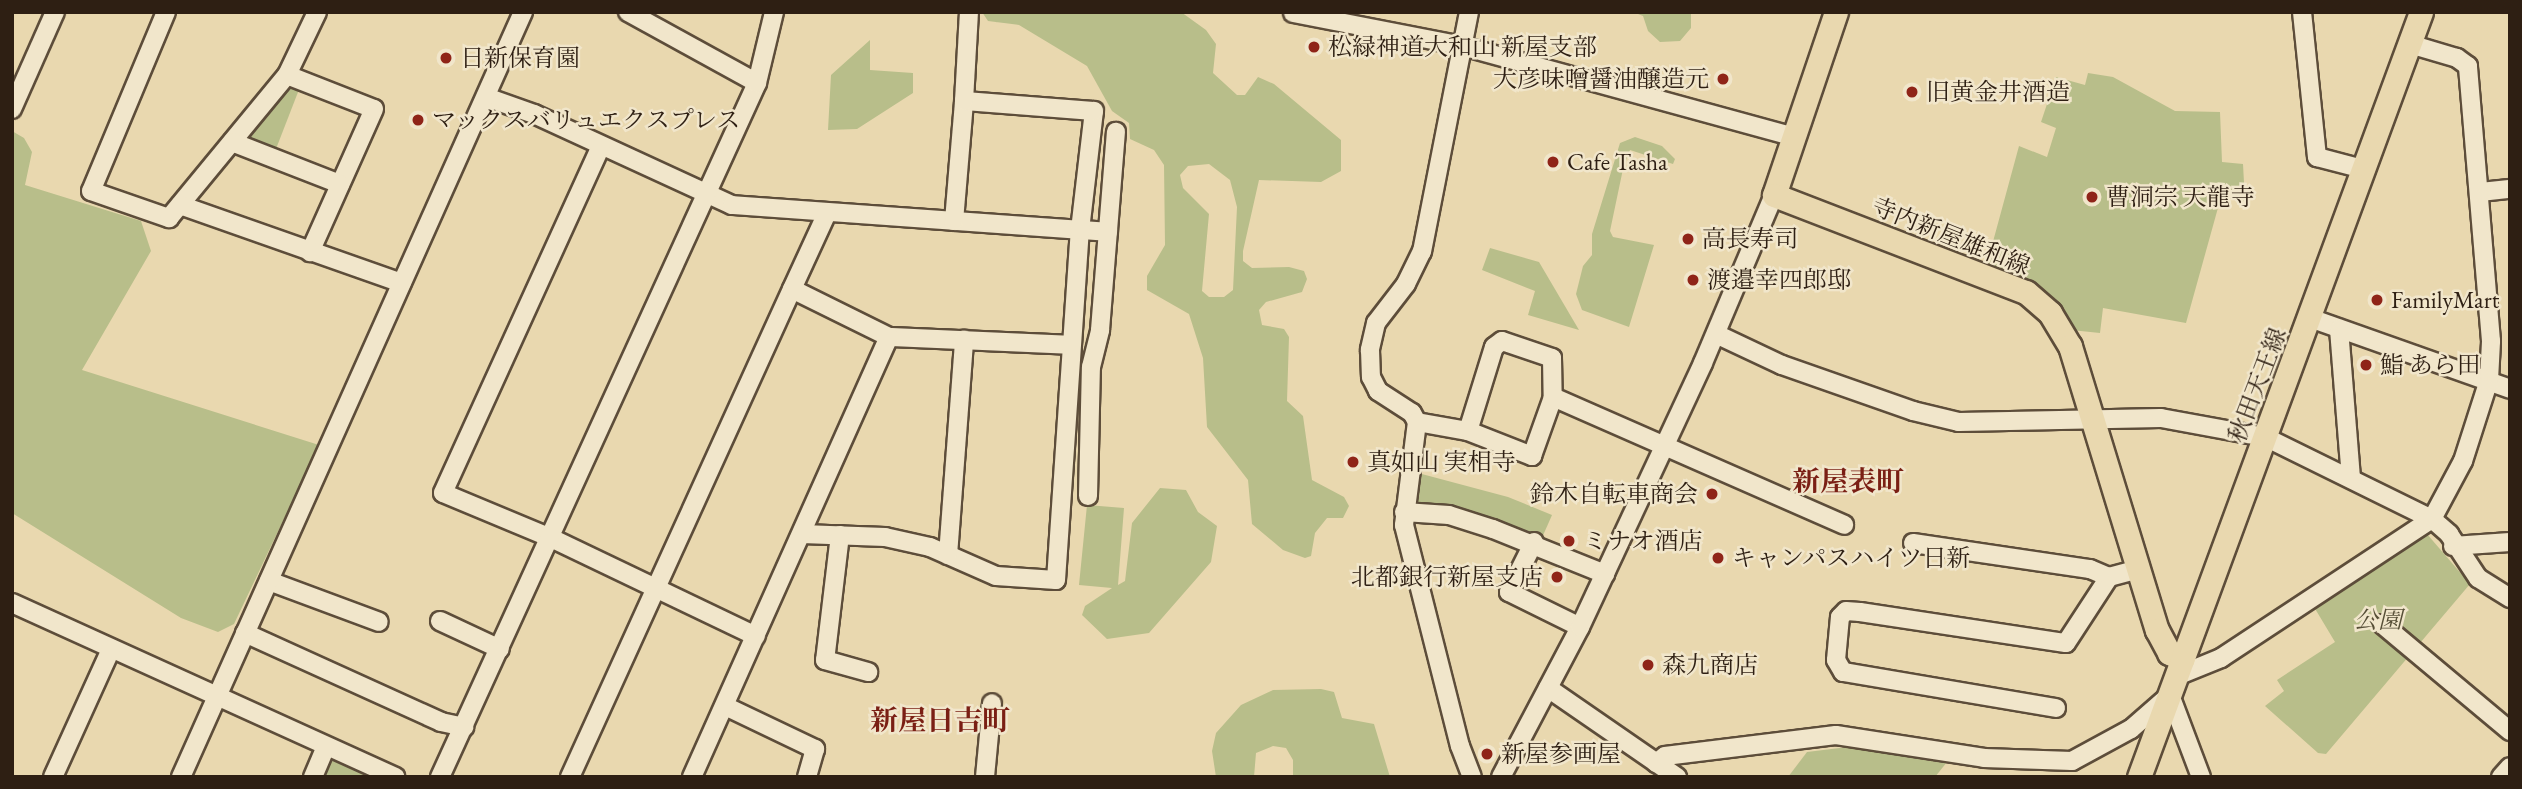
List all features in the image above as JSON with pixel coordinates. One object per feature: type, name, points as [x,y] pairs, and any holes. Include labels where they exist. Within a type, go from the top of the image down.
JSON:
[{"type":"main road","points":[[1774,195],[1836,12]]},
{"type":"main road","name":"秋田天王線","points":[[2139,777],[2421,12]]},
{"type":"main road","name":"寺内新屋雄和線","points":[[1774,195],[2026,292],[2050,313],[2070,346],[2157,630],[2177,676]]},
{"type":"street","points":[[12,110],[55,12]]},
{"type":"street","points":[[166,12],[91,191],[169,218],[287,75],[317,12]]},
{"type":"street","points":[[181,777],[523,12]]},
{"type":"street","points":[[628,12],[758,82]]},
{"type":"street","points":[[440,777],[758,82],[774,12]]},
{"type":"street","points":[[954,221],[969,12]]},
{"type":"street","points":[[1469,12],[1422,251],[1406,284],[1376,323],[1370,350],[1371,377],[1378,391],[1412,413],[1417,422],[1404,512],[1410,558],[1433,627],[1460,746],[1472,777]]},
{"type":"street","points":[[2302,12],[2317,157],[2363,170]]},
{"type":"street","points":[[1293,13],[1462,46],[1794,137]]},
{"type":"street","points":[[1656,763],[1665,756],[1836,735],[1984,758],[2072,761],[2131,729],[2177,676],[2221,658],[2432,519],[2463,461],[2489,380],[2490,302],[2468,66],[2457,58],[2410,44]]},
{"type":"street","points":[[287,75],[373,105],[310,252]]},
{"type":"street","points":[[486,97],[732,205],[1108,232]]},
{"type":"street","points":[[802,534],[885,537],[948,555],[996,576],[1056,580],[1080,230],[1094,111],[964,101]]},
{"type":"street","points":[[1088,496],[1091,367],[1100,330],[1116,132]]},
{"type":"street","points":[[232,142],[340,184]]},
{"type":"street","points":[[601,146],[443,493],[551,538],[756,636]]},
{"type":"street","points":[[2480,192],[2510,189]]},
{"type":"street","points":[[1501,777],[1605,574],[1716,334],[1774,195]]},
{"type":"street","points":[[180,205],[402,283]]},
{"type":"street","points":[[570,777],[827,213]]},
{"type":"street","points":[[792,289],[889,337],[1071,345]]},
{"type":"street","points":[[2310,318],[2510,389]]},
{"type":"street","points":[[2339,328],[2351,479]]},
{"type":"street","points":[[1716,334],[1782,365],[1913,411],[1959,422],[2161,418],[2265,437],[2432,519],[2449,534],[2453,546],[2478,578],[2510,598]]},
{"type":"street","points":[[692,777],[889,337]]},
{"type":"street","points":[[948,555],[964,340]]},
{"type":"street","points":[[1417,422],[1468,431],[1532,456],[1553,397],[1552,358],[1502,341],[1494,347],[1468,431]]},
{"type":"street","points":[[1553,397],[1844,525]]},
{"type":"street","points":[[1404,512],[1449,515],[1534,542],[1605,574]]},
{"type":"street","points":[[840,535],[825,660],[868,672]]},
{"type":"street","points":[[1534,542],[1509,592],[1580,627]]},
{"type":"street","points":[[2453,546],[2510,542]]},
{"type":"street","points":[[1913,543],[2090,569],[2109,577],[2138,569]]},
{"type":"street","points":[[2056,708],[1843,672],[1836,660],[1840,617],[1846,611],[1860,612],[2054,645],[2066,643],[2109,577]]},
{"type":"street","points":[[269,581],[379,622]]},
{"type":"street","points":[[12,603],[395,777]]},
{"type":"street","points":[[440,621],[500,649]]},
{"type":"street","points":[[2382,624],[2510,731]]},
{"type":"street","points":[[245,633],[441,723],[464,727]]},
{"type":"street","points":[[53,777],[111,649]]},
{"type":"street","points":[[2177,676],[2201,777]]},
{"type":"street","points":[[1548,688],[1677,777]]},
{"type":"street","points":[[985,777],[992,703]]},
{"type":"street","points":[[724,706],[815,749],[807,777]]},
{"type":"street","points":[[313,777],[326,747]]},
{"type":"street","points":[[2501,777],[2510,766]]},
{"type":"green space","points":[[982,12],[1181,12],[1206,30],[1216,44],[1213,73],[1237,95],[1245,95],[1258,77],[1274,84],[1341,140],[1341,171],[1321,182],[1259,180],[1243,251],[1243,261],[1252,268],[1289,267],[1304,271],[1307,279],[1302,292],[1266,302],[1259,310],[1262,325],[1284,329],[1289,337],[1287,401],[1303,416],[1312,480],[1344,497],[1349,506],[1343,518],[1327,518],[1315,533],[1311,556],[1305,558],[1283,550],[1252,524],[1248,480],[1207,427],[1203,358],[1189,314],[1147,290],[1147,276],[1165,245],[1164,165],[1154,150],[1130,139],[1129,123],[1112,111],[1087,66],[1019,25],[988,21]],"holes":[[[1209,164],[1230,180],[1237,207],[1233,290],[1224,297],[1209,297],[1202,291],[1209,214],[1183,188],[1180,175],[1188,166]]]},
{"type":"green space","points":[[1633,12],[1691,12],[1691,28],[1680,41],[1660,42],[1648,31],[1643,16]]},
{"type":"green space","points":[[870,40],[870,70],[913,73],[913,93],[857,129],[828,130],[831,75]]},
{"type":"green space","points":[[2088,73],[2113,77],[2175,111],[2220,112],[2222,162],[2243,164],[2245,201],[2221,197],[2186,323],[2103,308],[2100,333],[2071,330],[2052,299],[1985,271],[2019,146],[2047,157],[2056,128],[2041,122],[2056,77],[2085,85]]},
{"type":"green space","points":[[294,85],[300,87],[274,154],[249,144],[247,132],[286,88]]},
{"type":"green space","points":[[12,131],[24,138],[32,152],[25,185],[141,221],[151,251],[82,370],[319,445],[234,624],[218,632],[181,618],[12,513]]},
{"type":"green space","points":[[1635,137],[1662,146],[1675,159],[1673,164],[1630,150],[1623,169],[1610,231],[1613,237],[1654,245],[1629,327],[1582,310],[1576,294],[1583,266],[1592,255],[1592,234],[1620,143]]},
{"type":"green space","points":[[1490,248],[1539,262],[1579,330],[1528,315],[1535,291],[1482,270]]},
{"type":"green space","points":[[1418,473],[1508,497],[1552,515],[1541,540],[1416,505]]},
{"type":"green space","points":[[1160,488],[1186,490],[1198,512],[1217,526],[1211,562],[1149,633],[1107,639],[1082,615],[1085,606],[1112,588],[1079,585],[1087,505],[1124,508],[1118,585],[1125,581],[1132,523]]},
{"type":"green space","name":"公園","points":[[2427,534],[2470,584],[2326,754],[2318,753],[2265,706],[2284,691],[2277,680],[2335,642],[2314,607],[2416,535]]},
{"type":"green space","points":[[1321,689],[1334,692],[1342,718],[1374,724],[1390,777],[1293,777],[1293,760],[1286,748],[1273,746],[1256,753],[1254,777],[1216,777],[1212,751],[1216,733],[1241,705],[1273,690]]},
{"type":"green space","points":[[1856,746],[1947,762],[1935,777],[1788,777],[1807,752]]},
{"type":"green space","points":[[331,758],[372,777],[322,777]]},
{"type":"place","name":"松緑神道大和山 新屋支部","points":[[1314,47]]},
{"type":"place","name":"日新保育園","points":[[446,58]]},
{"type":"place","name":"大彦味噌醤油醸造元","points":[[1723,79]]},
{"type":"place","name":"旧黄金井酒造","points":[[1912,92]]},
{"type":"place","name":"マックスバリュエクスプレス","points":[[418,120]]},
{"type":"place","name":"Cafe Tasha","points":[[1553,162]]},
{"type":"place","name":"曹洞宗 天龍寺","points":[[2092,197]]},
{"type":"place","name":"高長寿司","points":[[1688,239]]},
{"type":"place","name":"渡邉幸四郎邸","points":[[1693,280]]},
{"type":"place","name":"FamilyMart","points":[[2377,300]]},
{"type":"place","name":"鮨 あら田","points":[[2366,365]]},
{"type":"place","name":"真如山 実相寺","points":[[1353,462]]},
{"type":"place","name":"鈴木自転車商会","points":[[1712,494]]},
{"type":"place","name":"ミナオ酒店","points":[[1569,541]]},
{"type":"place","name":"キャンパスハイツ日新","points":[[1718,558]]},
{"type":"place","name":"北都銀行新屋支店","points":[[1557,577]]},
{"type":"place","name":"森九商店","points":[[1648,665]]},
{"type":"place","name":"新屋参画屋","points":[[1487,754]]},
{"type":"district","name":"新屋表町","points":[[1848,481]]},
{"type":"district","name":"新屋日吉町","points":[[940,720]]}]
